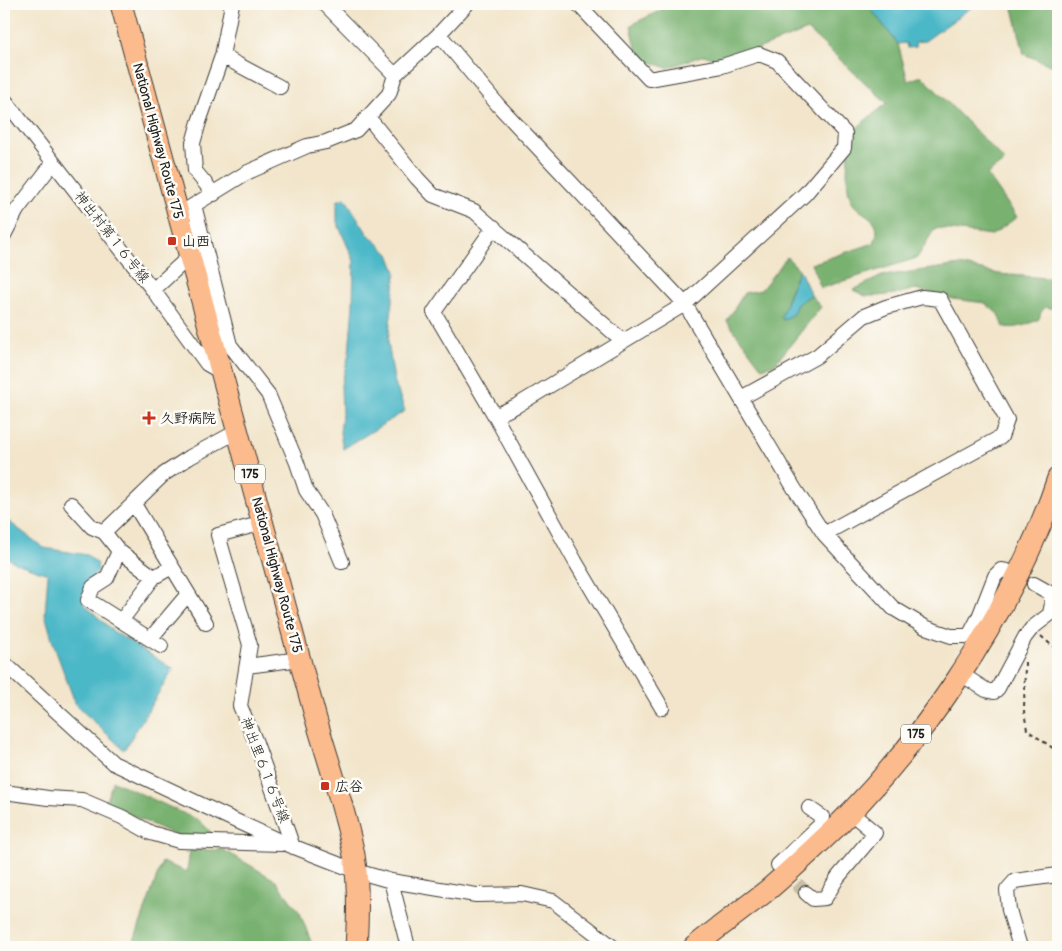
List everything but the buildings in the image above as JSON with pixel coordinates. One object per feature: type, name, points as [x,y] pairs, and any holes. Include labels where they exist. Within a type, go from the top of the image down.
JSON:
[{"type":"highway","name":"National Highway Route 175","points":[[121,4],[186,210],[190,256],[354,856],[358,921],[356,947]]},
{"type":"highway","name":"175","points":[[696,944],[770,888],[851,812],[923,726],[961,674],[974,640],[1013,584],[1036,536],[1058,478]]},
{"type":"street","points":[[214,194],[195,170],[193,144],[222,56],[232,4]]},
{"type":"street","points":[[325,4],[395,75]]},
{"type":"street","points":[[342,562],[322,514],[306,490],[297,463],[268,394],[230,345],[186,210],[246,173],[307,146],[326,142],[356,130],[389,94],[395,75],[440,34],[467,4]]},
{"type":"street","points":[[495,416],[516,406],[684,304],[805,194],[844,148],[845,133],[777,60],[758,54],[722,66],[649,79],[578,4]]},
{"type":"street","points":[[440,34],[498,104],[684,304],[794,488],[824,534],[893,608],[925,627],[951,636],[974,640],[979,617],[995,576],[1001,570],[1007,571]]},
{"type":"street","points":[[222,56],[280,87]]},
{"type":"street","name":"神出村第１６号線","points":[[4,100],[153,290],[207,364],[221,372]]},
{"type":"street","points":[[368,117],[433,195],[474,211],[623,341]]},
{"type":"street","points":[[4,235],[17,210],[53,163]]},
{"type":"street","points":[[494,227],[434,312],[495,416],[575,561],[662,708]]},
{"type":"street","points":[[153,290],[190,256]]},
{"type":"street","points":[[741,398],[816,356],[864,316],[886,307],[922,297],[940,299],[1007,420],[1000,437],[824,534]]},
{"type":"street","points":[[104,532],[164,474],[238,430]]},
{"type":"street","points":[[71,504],[92,527],[104,532],[119,550],[154,577]]},
{"type":"street","points":[[134,504],[206,623]]},
{"type":"street","name":"神出里６１６号線","points":[[263,523],[218,535],[250,645],[240,706],[255,740],[289,845]]},
{"type":"street","points":[[119,550],[107,578],[93,587],[88,600],[156,643],[188,594]]},
{"type":"street","points":[[121,621],[154,577],[172,567]]},
{"type":"street","points":[[961,674],[986,690],[994,692],[998,688],[1028,632],[1054,610],[1050,593],[1034,584]]},
{"type":"street","points":[[248,666],[300,660]]},
{"type":"street","points":[[4,663],[113,763],[289,845],[356,871],[391,881],[476,895],[522,894],[553,901],[613,947]]},
{"type":"street","points":[[4,792],[82,800],[122,817],[151,833],[179,841],[289,845]]},
{"type":"street","points":[[778,865],[820,826],[822,817],[808,808]]},
{"type":"street","points":[[806,893],[813,899],[824,898],[838,877],[875,834],[851,812]]},
{"type":"street","points":[[1020,947],[1009,910],[1007,890],[1015,881],[1058,875]]},
{"type":"street","points":[[391,881],[408,947]]},
{"type":"path","points":[[1058,651],[1028,632],[1024,711],[1027,730],[1057,751],[1058,756]]},
{"type":"green space","points":[[673,4],[867,4],[898,44],[908,81],[922,76],[1005,161],[987,174],[1017,217],[992,235],[935,228],[917,258],[821,288],[811,264],[874,243],[877,234],[874,222],[854,206],[851,200],[847,165],[855,131],[887,103],[808,30],[723,62],[704,55],[667,68],[638,57],[631,25]]},
{"type":"green space","points":[[1012,4],[1058,4],[1058,65],[1050,65],[1024,54]]},
{"type":"green space","points":[[787,257],[799,269],[787,299],[783,320],[793,314],[797,304],[811,295],[821,307],[775,364],[762,368],[727,321],[744,293],[761,290]]},
{"type":"green space","points":[[960,265],[999,274],[1058,279],[1058,310],[1046,307],[1041,312],[1039,319],[1022,326],[1004,327],[998,314],[985,303],[953,299],[915,289],[879,296],[865,296],[853,290],[882,276]]},
{"type":"green space","points":[[113,781],[200,821],[217,838],[177,836],[105,803]]},
{"type":"green space","points":[[190,850],[224,850],[275,880],[300,913],[313,947],[150,947],[134,941],[162,862],[187,872]]},
{"type":"water","points":[[867,4],[976,4],[925,41],[915,42],[916,47],[907,48],[906,43],[898,44]]},
{"type":"water","points":[[345,198],[367,233],[389,254],[396,272],[388,342],[394,380],[405,411],[343,449],[340,433],[342,414],[341,385],[349,354],[354,261],[337,222],[337,201]]},
{"type":"water","points":[[799,269],[811,295],[797,304],[793,314],[783,320],[781,317]]},
{"type":"water","points":[[4,518],[44,548],[87,555],[97,563],[98,571],[86,585],[83,603],[113,631],[173,669],[124,750],[76,705],[54,646],[45,614],[48,574],[16,563],[4,556]]},
{"type":"tunnel","points":[[782,869],[806,893]]},
{"type":"place","name":"山西","points":[[172,241]]},
{"type":"place","name":"久野病院","points":[[149,418]]},
{"type":"place","name":"広谷","points":[[325,786]]}]
